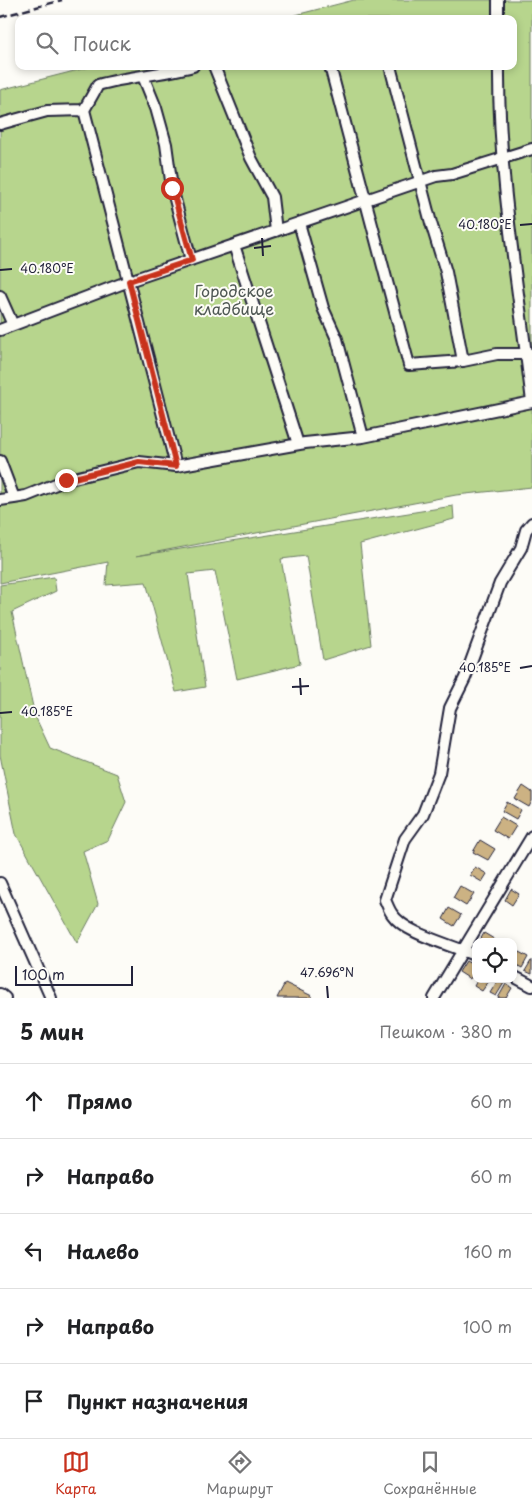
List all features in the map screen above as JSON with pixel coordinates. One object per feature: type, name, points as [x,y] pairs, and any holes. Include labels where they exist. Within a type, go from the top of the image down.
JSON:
[{"type":"street","points":[[498,0],[498,15]]},
{"type":"street","points":[[176,466],[84,110],[98,85],[179,70]]},
{"type":"street","points":[[216,70],[251,158],[272,197],[276,231]]},
{"type":"street","points":[[331,70],[409,365],[463,361],[497,354],[529,353]]},
{"type":"street","points":[[391,70],[446,272],[463,361]]},
{"type":"street","points":[[0,500],[26,496],[66,480],[139,462],[176,466],[298,444],[362,436],[532,403],[529,353],[502,159],[499,122],[499,70]]},
{"type":"street","points":[[143,76],[156,108],[166,144],[172,188],[192,260]]},
{"type":"street","points":[[0,124],[48,111],[84,110]]},
{"type":"street","points":[[0,330],[129,281],[298,223],[420,182],[532,149]]},
{"type":"street","points":[[298,223],[323,308],[337,339],[362,436]]},
{"type":"street","points":[[234,245],[298,444]]},
{"type":"street","points":[[0,296],[13,325]]},
{"type":"street","points":[[0,461],[14,498]]},
{"type":"street","points":[[472,954],[447,946],[398,921],[391,914],[385,900],[405,839],[423,814],[439,774],[450,708],[465,678],[500,583],[521,548],[526,530],[532,523]]},
{"type":"street","points":[[434,998],[532,836]]},
{"type":"street","points":[[0,883],[51,998]]},
{"type":"street","points":[[517,978],[532,986]]},
{"type":"street","points":[[0,994],[5,998]]},
{"type":"green space","name":"Городское кладбище","points":[[354,0],[532,0],[532,487],[456,495],[136,556],[453,506],[454,519],[360,544],[371,645],[323,660],[306,556],[281,559],[300,664],[237,679],[215,571],[188,574],[205,687],[176,692],[146,582],[106,585],[108,562],[0,583],[0,90],[78,70],[517,70],[517,15],[296,15]]},
{"type":"green space","points":[[54,577],[56,591],[12,612],[35,716],[50,748],[117,774],[126,802],[108,840],[83,851],[98,904],[77,943],[16,834],[0,755],[0,585]]},
{"type":"building","points":[[523,786],[532,792],[532,801],[529,807],[515,799]]},
{"type":"building","points":[[507,802],[521,810],[516,819],[502,811]]},
{"type":"building","points":[[501,817],[516,826],[508,839],[493,830]]},
{"type":"building","points":[[480,840],[495,849],[488,860],[473,852]]},
{"type":"building","points":[[475,867],[487,874],[482,882],[470,875]]},
{"type":"building","points":[[460,886],[474,894],[466,906],[453,898]]},
{"type":"building","points":[[511,889],[519,894],[512,905],[505,900]]},
{"type":"building","points":[[449,908],[461,915],[454,926],[443,919]]},
{"type":"building","points":[[484,933],[492,938],[481,938]]},
{"type":"building","points":[[519,952],[528,957],[522,968],[517,965]]},
{"type":"building","points":[[466,961],[472,965],[470,979],[459,972]]},
{"type":"building","points":[[532,961],[532,974],[525,971]]},
{"type":"building","points":[[285,983],[312,996],[311,998],[277,998]]},
{"type":"building","points":[[476,983],[488,983],[482,991],[474,986]]},
{"type":"building","points":[[496,983],[504,983],[496,996],[490,993]]},
{"type":"building","points":[[506,984],[512,988],[506,998],[498,998]]},
{"type":"railway","points":[[0,17],[62,0]]},
{"type":"route","points":[[66,480],[139,462],[176,466],[129,281],[192,260],[172,188]]}]
